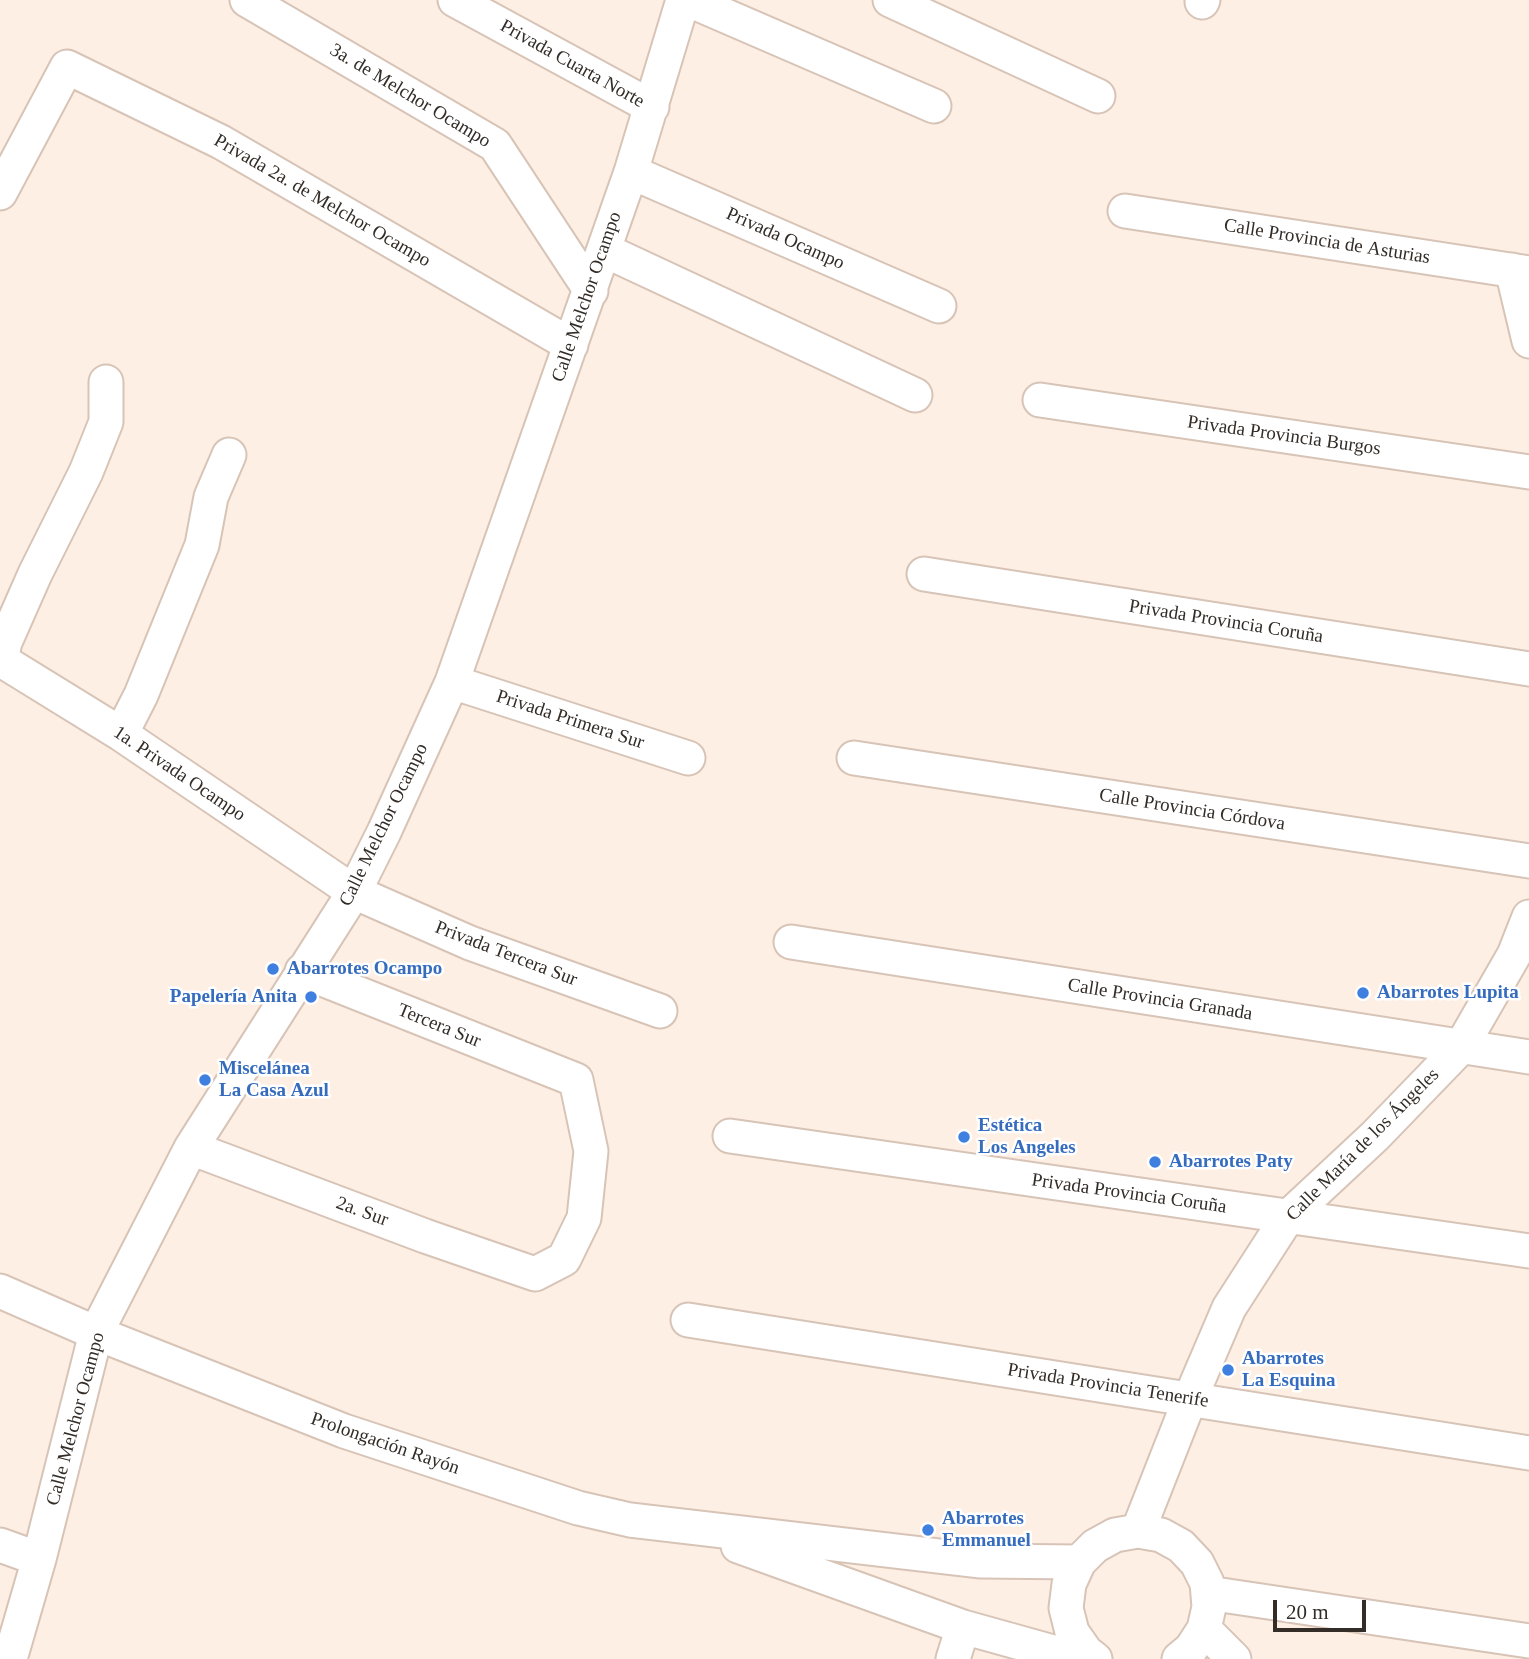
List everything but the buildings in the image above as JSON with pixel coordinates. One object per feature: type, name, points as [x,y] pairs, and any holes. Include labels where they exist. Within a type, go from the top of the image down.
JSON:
[{"type":"street","name":"3a. de Melchor Ocampo","points":[[247,0],[495,145],[591,291]]},
{"type":"street","name":"Privada Cuarta Norte","points":[[455,0],[652,107]]},
{"type":"street","name":"Calle Melchor Ocampo","points":[[10,1659],[39,1559],[96,1333],[191,1148],[354,892],[452,682],[591,291],[652,107],[683,0]]},
{"type":"street","points":[[689,0],[934,106]]},
{"type":"street","points":[[890,0],[1098,96]]},
{"type":"street","name":"Privada 2a. de Melchor Ocampo","points":[[0,193],[67,68],[221,142],[571,345]]},
{"type":"street","name":"Privada Ocampo","points":[[631,172],[939,306]]},
{"type":"street","name":"Calle Provincia de Asturias","points":[[1125,211],[1520,272]]},
{"type":"street","points":[[604,250],[915,395]]},
{"type":"street","points":[[1520,272],[1529,341]]},
{"type":"street","points":[[1,660],[5,642],[86,472],[106,422],[106,382]]},
{"type":"street","name":"Privada Provincia Burgos","points":[[1040,400],[1529,472]]},
{"type":"street","points":[[121,734],[141,695],[202,545],[211,497],[229,455]]},
{"type":"street","name":"Privada Provincia Coruña","points":[[923,574],[1529,669]]},
{"type":"street","name":"1a. Privada Ocampo","points":[[1,660],[121,734],[354,892]]},
{"type":"street","name":"Privada Primera Sur","points":[[452,682],[688,758]]},
{"type":"street","name":"Calle Provincia Córdova","points":[[854,758],[1529,861]]},
{"type":"street","name":"Privada Tercera Sur","points":[[354,892],[470,943],[660,1011]]},
{"type":"street","name":"Calle María de los Ángeles","points":[[1138,1531],[1229,1308],[1287,1218],[1376,1136],[1461,1046],[1514,955],[1529,917]]},
{"type":"street","name":"Calle Provincia Granada","points":[[791,942],[1529,1057]]},
{"type":"street","name":"Tercera Sur","points":[[302,971],[576,1080],[591,1151],[584,1218],[564,1259],[535,1273]]},
{"type":"street","name":"Privada Provincia Coruña","points":[[730,1136],[1529,1251]]},
{"type":"street","name":"2a. Sur","points":[[191,1148],[425,1236],[535,1273]]},
{"type":"street","name":"Prolongación Rayón","points":[[0,1291],[96,1333],[344,1431],[579,1508],[630,1520],[683,1527],[981,1561],[1079,1562]]},
{"type":"street","name":"Privada Provincia Tenerife","points":[[688,1320],[1529,1453]]},
{"type":"street","name":"Prolongación Rayón","points":[[683,1527],[963,1627],[1078,1659]]},
{"type":"street","points":[[1095,1659],[1086,1652],[1072,1632],[1066,1608],[1069,1584],[1079,1562],[1095,1546],[1115,1535],[1138,1531],[1161,1535],[1181,1546],[1197,1563],[1207,1584],[1209,1607],[1204,1629],[1191,1649],[1180,1659]]},
{"type":"street","points":[[0,1545],[39,1559]]},
{"type":"street","points":[[1208,1594],[1529,1641]]},
{"type":"street","points":[[953,1659],[963,1627]]},
{"type":"street","points":[[1204,1629],[1234,1659]]},
{"type":"place","name":"Abarrotes Ocampo","points":[[273,969]]},
{"type":"place","name":"Abarrotes Lupita","points":[[1363,993]]},
{"type":"place","name":"Papelería Anita","points":[[311,997]]},
{"type":"place","name":"Miscelánea La Casa Azul","points":[[205,1080]]},
{"type":"place","name":"Estética Los Angeles","points":[[964,1137]]},
{"type":"place","name":"Abarrotes Paty","points":[[1155,1162]]},
{"type":"place","name":"Abarrotes La Esquina","points":[[1228,1370]]},
{"type":"place","name":"Abarrotes Emmanuel","points":[[928,1530]]}]
